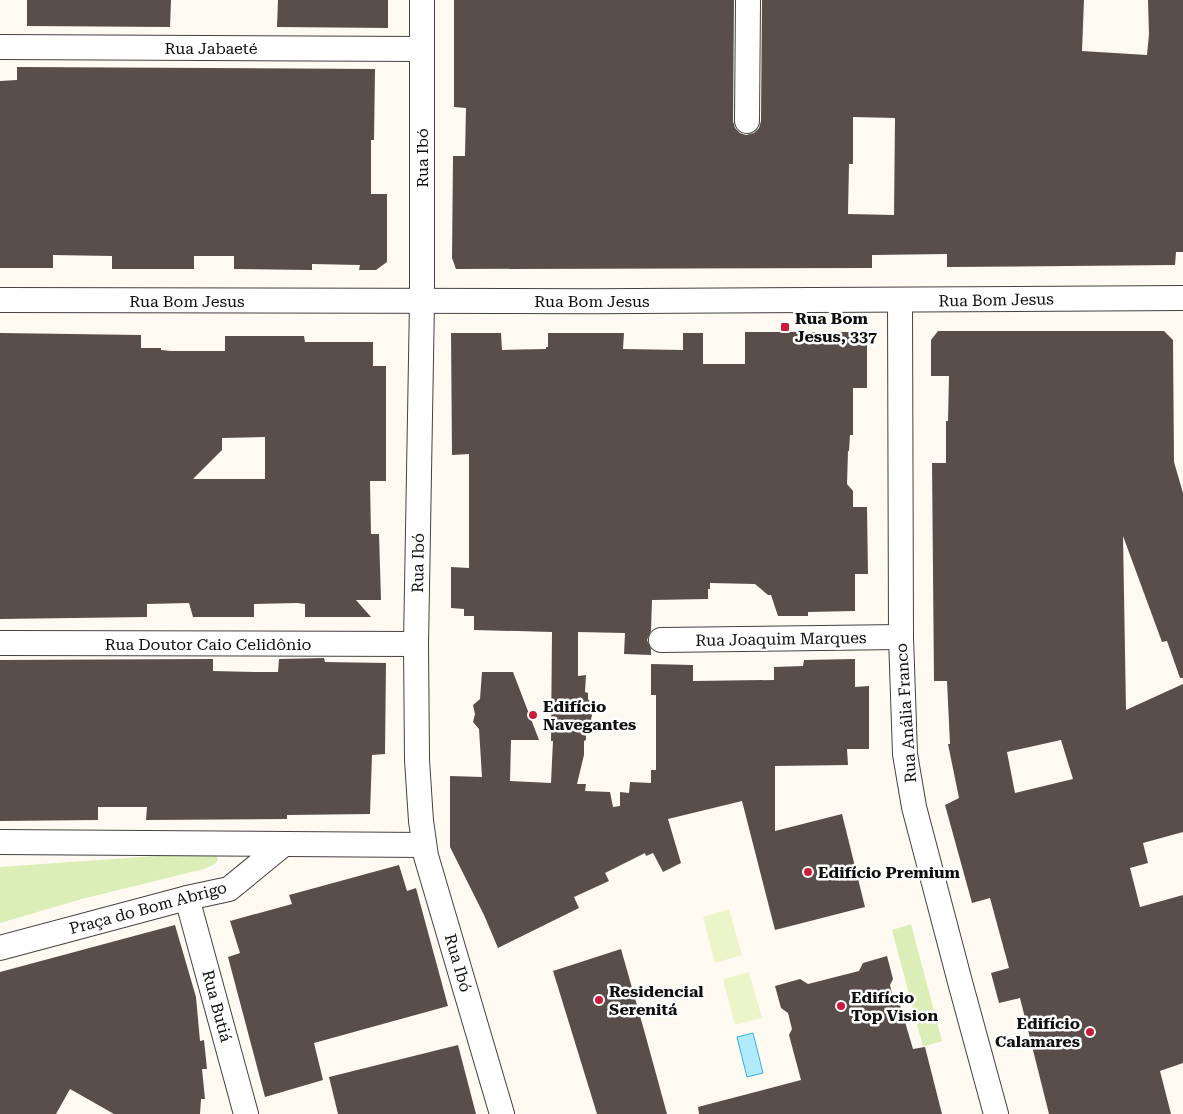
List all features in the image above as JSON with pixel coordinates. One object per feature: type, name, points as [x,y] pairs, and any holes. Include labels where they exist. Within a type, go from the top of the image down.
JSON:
[{"type":"street","name":"Rua Ibó","points":[[422,0],[422,302],[416,644],[421,821],[426,856],[502,1114]]},
{"type":"street","points":[[747,121],[748,0]]},
{"type":"street","name":"Rua Jabaeté","points":[[0,46],[422,49]]},
{"type":"street","name":"Rua Bom Jesus","points":[[0,300],[422,302],[900,301],[1183,298]]},
{"type":"street","name":"Rua Anália Franco","points":[[900,301],[901,638],[905,754],[912,798],[996,1114]]},
{"type":"street","name":"Rua Joaquim Marques","points":[[661,640],[901,638]]},
{"type":"street","name":"Rua Doutor Caio Celidônio","points":[[0,643],[416,644]]},
{"type":"street","points":[[0,842],[424,845]]},
{"type":"street","name":"Praça do Bom Abrigo","points":[[0,948],[187,898],[229,889],[284,844]]},
{"type":"street","name":"Rua Butiá","points":[[187,898],[246,1114]]},
{"type":"green space","points":[[212,852],[216,854],[218,860],[215,864],[204,869],[82,899],[0,923],[0,867]]},
{"type":"green space","points":[[729,909],[742,955],[715,963],[703,917]]},
{"type":"green space","points":[[911,924],[942,1041],[923,1047],[892,930]]},
{"type":"green space","points":[[749,972],[762,1018],[735,1025],[723,979]]},
{"type":"water","points":[[753,1033],[763,1073],[747,1077],[737,1037]]},
{"type":"building","points":[[27,0],[171,0],[170,27],[27,26]]},
{"type":"building","points":[[278,0],[388,0],[388,28],[277,27]]},
{"type":"building","points":[[454,0],[734,0],[733,121],[735,128],[740,133],[746,135],[754,133],[759,128],[761,121],[762,0],[1084,0],[1082,51],[1147,55],[1149,34],[1148,0],[1183,0],[1183,252],[1176,252],[1175,265],[947,267],[947,254],[872,255],[872,268],[456,269],[452,258],[453,156],[465,156],[466,108],[454,107]],"holes":[[[853,117],[895,118],[894,215],[848,214],[849,164],[853,164]]]},
{"type":"building","points":[[17,67],[375,69],[374,140],[371,140],[371,194],[387,194],[387,262],[376,270],[359,270],[360,265],[312,264],[312,270],[234,269],[234,256],[194,256],[194,269],[112,269],[112,256],[53,255],[53,268],[0,268],[0,81],[17,80]]},
{"type":"building","points":[[938,331],[1164,331],[1173,340],[1174,462],[1183,493],[1183,678],[1180,678],[1167,641],[1162,642],[1123,536],[1126,710],[1183,684],[1183,832],[1143,843],[1148,863],[1130,868],[1140,907],[1183,895],[1183,1063],[1160,1071],[1171,1114],[1049,1114],[1020,998],[999,1003],[991,973],[1009,968],[990,898],[972,903],[945,805],[959,798],[948,744],[950,744],[947,681],[934,681],[932,463],[946,463],[949,376],[931,376],[931,340]],"holes":[[[1061,740],[1073,779],[1015,793],[1007,752]]]},
{"type":"building","points":[[745,332],[856,332],[867,340],[867,388],[853,388],[853,435],[850,435],[848,451],[847,484],[853,491],[853,507],[867,507],[868,574],[855,574],[855,611],[808,612],[808,616],[778,616],[771,595],[768,595],[755,584],[710,583],[708,599],[652,600],[651,631],[647,640],[651,649],[651,655],[624,654],[625,633],[578,632],[578,676],[586,675],[585,692],[588,693],[588,699],[592,705],[591,719],[595,724],[586,731],[584,755],[577,784],[586,784],[585,791],[610,792],[613,807],[620,806],[620,792],[629,793],[630,782],[651,783],[651,770],[656,770],[656,695],[651,695],[651,664],[693,665],[693,681],[774,680],[774,667],[803,666],[804,660],[855,659],[855,687],[869,686],[869,749],[847,749],[848,765],[775,766],[775,831],[842,814],[865,907],[775,930],[742,801],[668,819],[681,863],[663,872],[653,853],[646,856],[645,853],[605,873],[609,881],[574,897],[579,908],[498,948],[484,915],[450,847],[450,776],[482,777],[479,729],[473,722],[475,714],[473,705],[480,699],[482,672],[513,672],[539,740],[511,740],[510,781],[551,783],[553,741],[551,741],[552,632],[474,630],[474,616],[464,616],[464,609],[451,608],[451,567],[469,568],[469,454],[452,455],[451,333],[501,333],[502,350],[546,349],[548,347],[548,333],[624,333],[623,349],[683,350],[683,333],[703,333],[703,364],[745,364]]},
{"type":"building","points":[[0,333],[141,335],[141,348],[161,348],[161,350],[171,351],[225,351],[225,336],[304,336],[305,342],[373,342],[373,366],[386,366],[386,481],[370,481],[371,534],[379,534],[381,600],[356,600],[371,617],[305,617],[305,604],[297,603],[254,604],[254,617],[193,617],[189,603],[147,604],[147,617],[0,619]],"holes":[[[265,437],[265,479],[193,479],[222,450],[222,438]]]},
{"type":"building","points":[[324,658],[325,662],[386,663],[385,754],[372,755],[370,814],[287,815],[287,819],[146,820],[147,807],[98,807],[98,820],[0,821],[0,660],[213,659],[213,671],[278,672],[279,659]]},
{"type":"building","points":[[399,865],[407,891],[416,888],[448,1006],[314,1043],[323,1080],[265,1097],[228,957],[240,953],[230,921],[292,904],[289,895]]},
{"type":"building","points":[[175,925],[196,997],[200,1041],[204,1040],[207,1069],[202,1069],[205,1099],[201,1099],[200,1114],[114,1114],[70,1089],[56,1114],[0,1114],[0,972]]},
{"type":"building","name":"Residencial Serenitá","points":[[621,949],[667,1114],[597,1114],[553,971]]},
{"type":"building","points":[[887,956],[893,979],[890,985],[894,1001],[900,1005],[913,1049],[925,1047],[942,1114],[699,1114],[698,1107],[801,1080],[789,1035],[792,1029],[788,1013],[781,1008],[775,986],[800,979],[808,984],[859,971],[863,963]]},
{"type":"building","points":[[458,1045],[476,1114],[338,1114],[329,1077]]},
{"type":"place","name":"Rua Bom Jesus, 337","points":[[785,327]]},
{"type":"place","name":"Edifício Navegantes","points":[[533,715]]},
{"type":"place","name":"Edifício Premium","points":[[808,872]]},
{"type":"place","name":"Residencial Serenitá","points":[[599,1000]]},
{"type":"place","name":"Edifício Top Vision","points":[[841,1006]]},
{"type":"place","name":"Edifício Calamares","points":[[1090,1032]]}]
